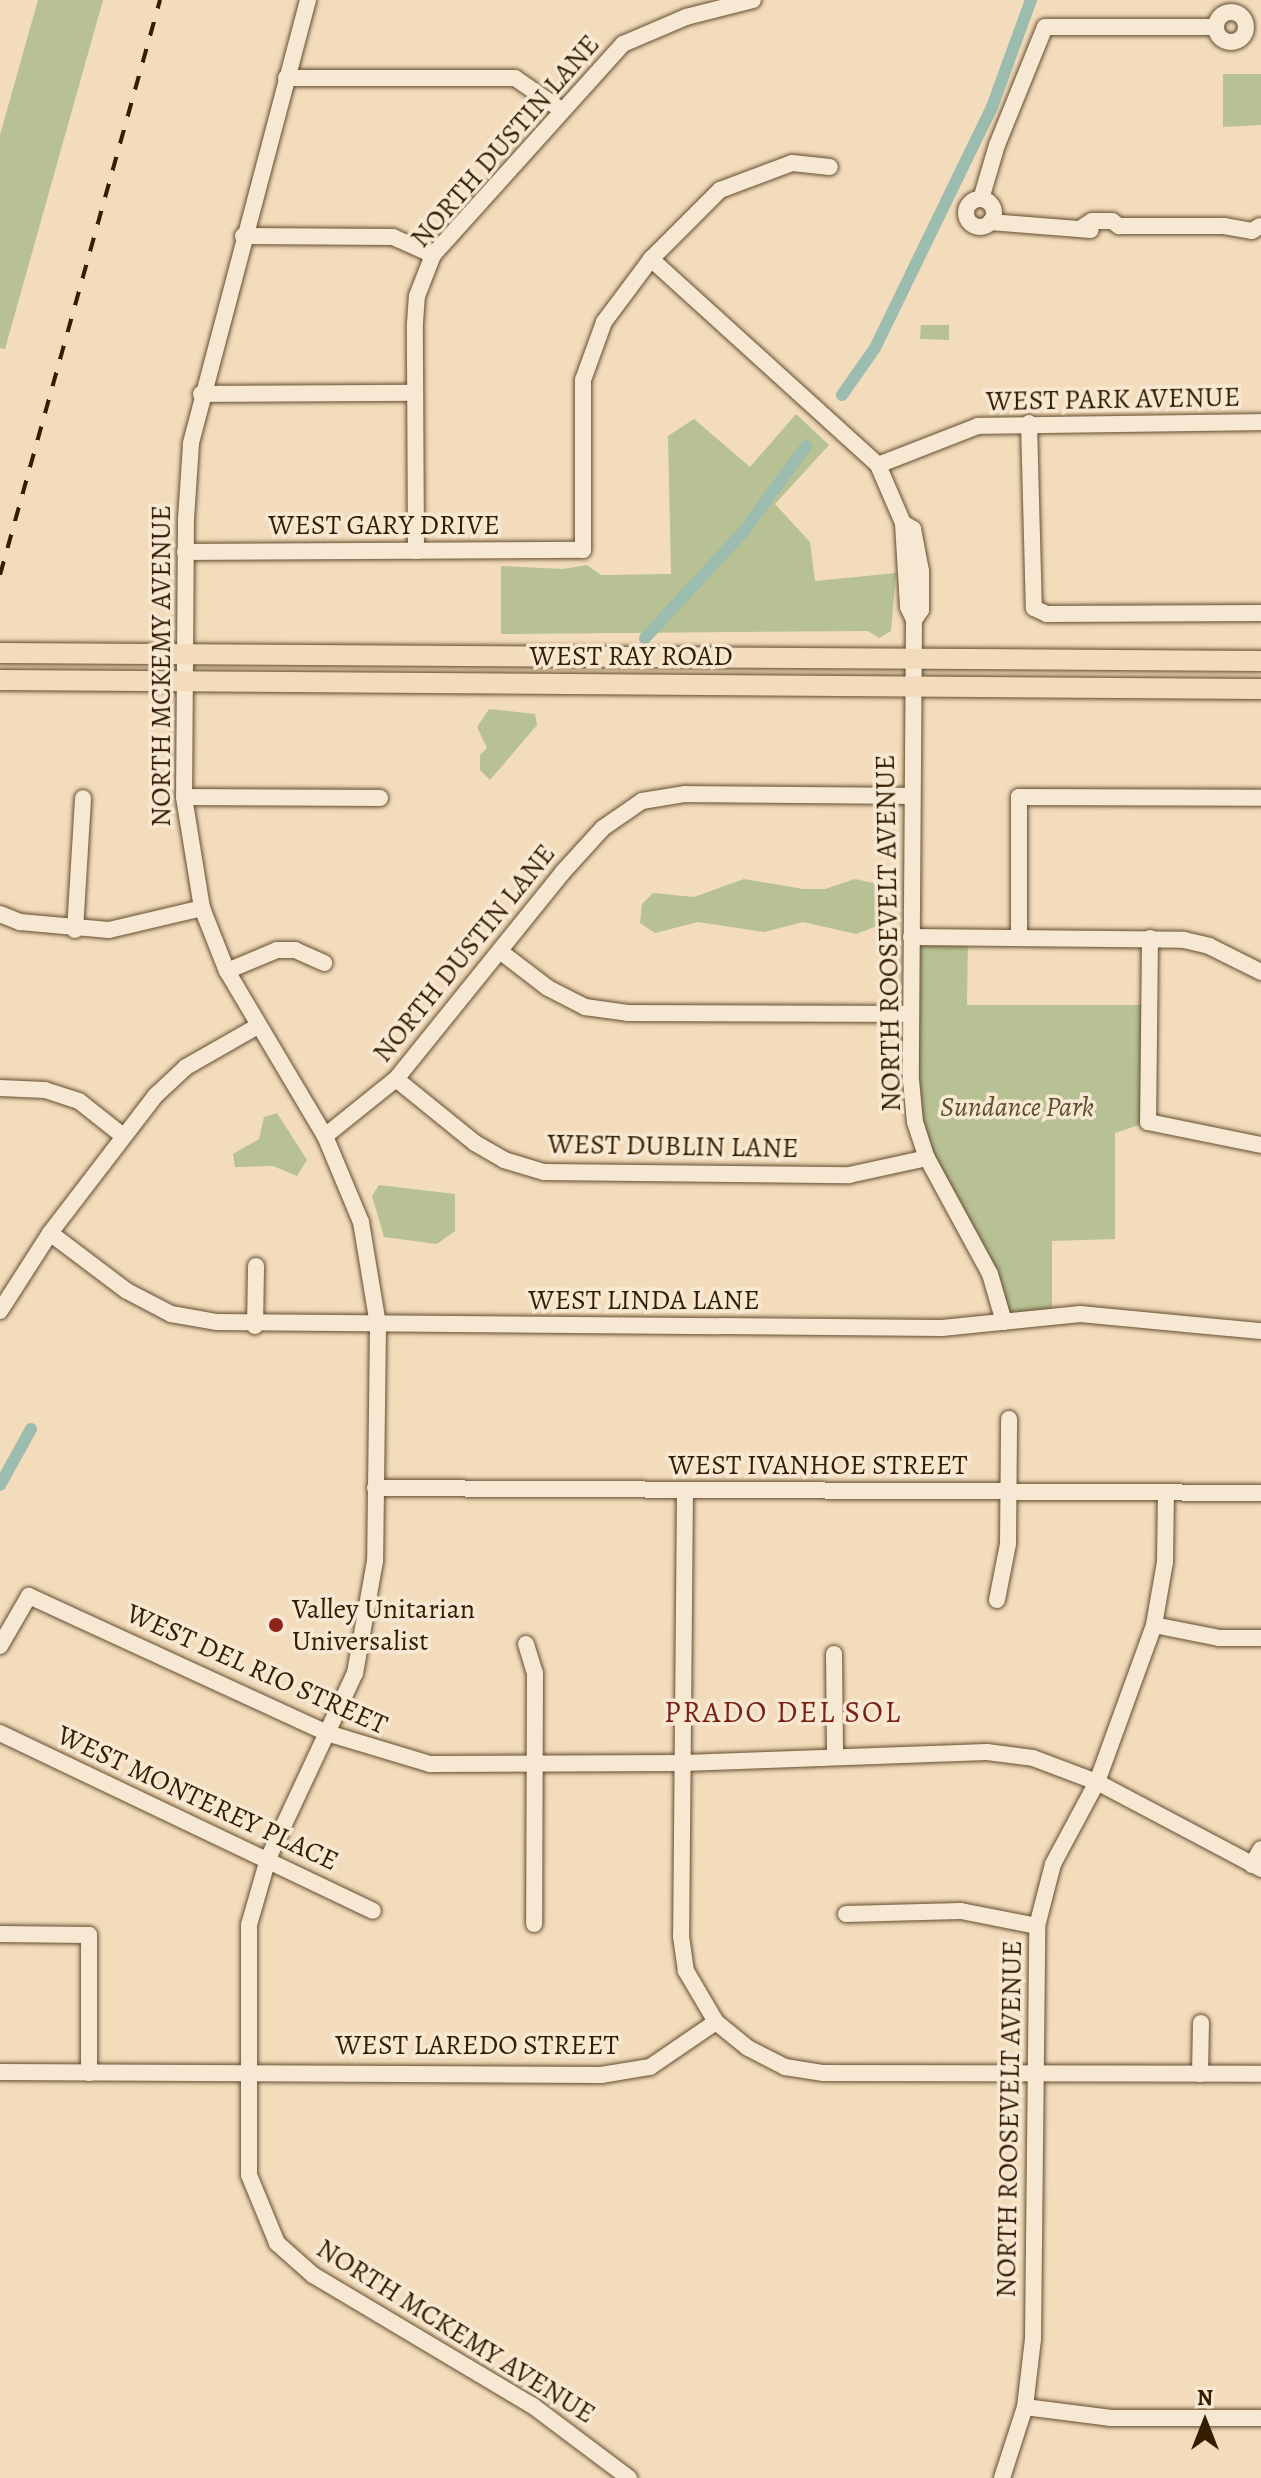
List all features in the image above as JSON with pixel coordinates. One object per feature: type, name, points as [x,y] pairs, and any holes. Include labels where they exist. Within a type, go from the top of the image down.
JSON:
[{"type":"main road","name":"WEST RAY ROAD","points":[[0,653],[1261,661]]},
{"type":"main road","name":"WEST RAY ROAD","points":[[0,680],[1261,689]]},
{"type":"street","name":"NORTH MCKEMY AVENUE","points":[[308,0],[201,394],[188,475],[185,552],[184,797],[202,908],[227,971],[256,1027],[325,1136],[361,1222],[378,1325],[369,1615],[355,1673],[268,1859],[249,1925],[249,2175],[277,2243],[327,2286],[533,2406],[629,2478]]},
{"type":"street","name":"NORTH DUSTIN LANE","points":[[416,551],[414,393],[417,296],[433,255],[560,109],[623,44],[684,8],[753,0]]},
{"type":"street","points":[[1216,27],[1045,27],[997,145],[981,199],[994,210],[990,222],[1084,226],[1092,221],[1119,226],[1224,226],[1252,231],[1260,226]]},
{"type":"street","points":[[286,78],[515,78],[560,109]]},
{"type":"street","points":[[651,259],[720,190],[792,163],[830,167]]},
{"type":"street","points":[[243,236],[393,237],[433,255]]},
{"type":"street","name":"NORTH ROOSEVELT AVENUE","points":[[651,259],[878,465],[903,523],[908,607],[914,620],[911,1014],[915,1122],[927,1158],[990,1274],[1004,1322]]},
{"type":"street","name":"WEST GARY DRIVE","points":[[185,552],[583,550],[583,380],[604,322],[651,259]]},
{"type":"street","points":[[201,394],[414,393]]},
{"type":"street","name":"WEST PARK AVENUE","points":[[878,465],[978,426],[1261,422]]},
{"type":"street","points":[[1029,423],[1034,608],[1047,614],[1261,613]]},
{"type":"street","name":"NORTH DUSTIN LANE","points":[[325,1136],[396,1079],[603,828],[642,801],[685,794],[912,796]]},
{"type":"street","points":[[184,797],[380,798]]},
{"type":"street","points":[[1019,937],[1019,797],[1261,798]]},
{"type":"street","points":[[75,930],[83,798]]},
{"type":"street","points":[[0,914],[75,930],[137,927],[202,908]]},
{"type":"street","points":[[911,937],[1150,938],[1209,946],[1261,972]]},
{"type":"street","points":[[1150,938],[1148,1122],[1261,1145]]},
{"type":"street","points":[[227,971],[277,950],[295,950],[324,963]]},
{"type":"street","points":[[501,952],[548,988],[585,1007],[628,1013],[911,1014]]},
{"type":"street","points":[[0,1311],[50,1233],[123,1136],[186,1067],[256,1027]]},
{"type":"street","name":"WEST DUBLIN LANE","points":[[396,1079],[475,1143],[504,1160],[544,1172],[849,1175],[927,1158]]},
{"type":"street","points":[[0,1088],[45,1090],[79,1101],[123,1136]]},
{"type":"street","name":"WEST LINDA LANE","points":[[50,1233],[127,1291],[171,1314],[255,1326],[942,1328],[1080,1314],[1261,1331]]},
{"type":"street","points":[[255,1326],[256,1266]]},
{"type":"street","points":[[997,1600],[1008,1544],[1009,1419]]},
{"type":"street","name":"WEST IVANHOE STREET","points":[[375,1488],[1261,1493]]},
{"type":"street","points":[[685,1490],[681,1936],[686,1971],[716,2022],[748,2048],[785,2067],[824,2073],[1261,2074]]},
{"type":"street","name":"NORTH ROOSEVELT AVENUE","points":[[1002,2478],[1025,2407],[1033,2339],[1033,2075],[1037,1926],[1053,1864],[1097,1782],[1154,1625],[1165,1562],[1166,1492]]},
{"type":"street","name":"WEST DEL RIO STREET","points":[[0,1646],[29,1596],[327,1733],[430,1764],[684,1763],[987,1752],[1033,1758],[1097,1782],[1257,1867]]},
{"type":"street","points":[[1154,1625],[1219,1638],[1261,1638]]},
{"type":"street","points":[[526,1644],[535,1673],[534,1924]]},
{"type":"street","points":[[834,1654],[835,1757]]},
{"type":"street","name":"WEST MONTEREY PLACE","points":[[0,1733],[373,1911]]},
{"type":"street","points":[[1257,1867],[1261,1849]]},
{"type":"street","points":[[846,1914],[961,1911],[1037,1926]]},
{"type":"street","points":[[0,1934],[89,1935],[89,2073]]},
{"type":"street","name":"WEST LAREDO STREET","points":[[0,2072],[601,2075],[650,2067],[716,2022]]},
{"type":"street","points":[[1200,2074],[1201,2023]]},
{"type":"street","points":[[1025,2407],[1111,2418],[1261,2418]]},
{"type":"green space","points":[[38,0],[103,0],[5,349],[0,348],[0,135]]},
{"type":"green space","points":[[1223,74],[1261,74],[1261,125],[1223,127]]},
{"type":"green space","points":[[921,325],[949,325],[949,340],[920,339]]},
{"type":"green space","points":[[796,414],[829,445],[775,504],[810,542],[815,581],[896,573],[891,631],[879,638],[868,631],[501,634],[501,566],[563,569],[587,565],[601,575],[671,574],[668,436],[694,419],[750,467]]},
{"type":"green space","points":[[489,709],[535,714],[537,725],[490,780],[480,770],[480,755],[487,748],[477,727]]},
{"type":"green space","points":[[744,879],[803,889],[825,889],[855,879],[874,883],[883,901],[877,926],[856,934],[803,922],[764,932],[698,922],[655,933],[640,923],[642,904],[653,893],[694,897]]},
{"type":"green space","name":"Sundance Park","points":[[911,937],[968,937],[967,1005],[1149,1005],[1148,1122],[1115,1133],[1115,1239],[1052,1241],[1052,1317],[1004,1322],[915,1122]]},
{"type":"green space","points":[[277,1113],[307,1160],[297,1176],[273,1166],[235,1167],[233,1154],[259,1139],[264,1117]]},
{"type":"green space","points":[[379,1185],[455,1194],[455,1231],[437,1244],[384,1237],[372,1196]]},
{"type":"waterway","points":[[842,395],[875,348],[992,107],[1031,0]]},
{"type":"waterway","points":[[645,638],[744,531],[806,446]]},
{"type":"waterway","points":[[0,1485],[31,1429]]},
{"type":"railway","points":[[0,575],[160,0]]},
{"type":"place","name":"Valley Unitarian Universalist","points":[[276,1625]]},
{"type":"district","name":"PRADO DEL SOL","points":[[783,1712]]}]
